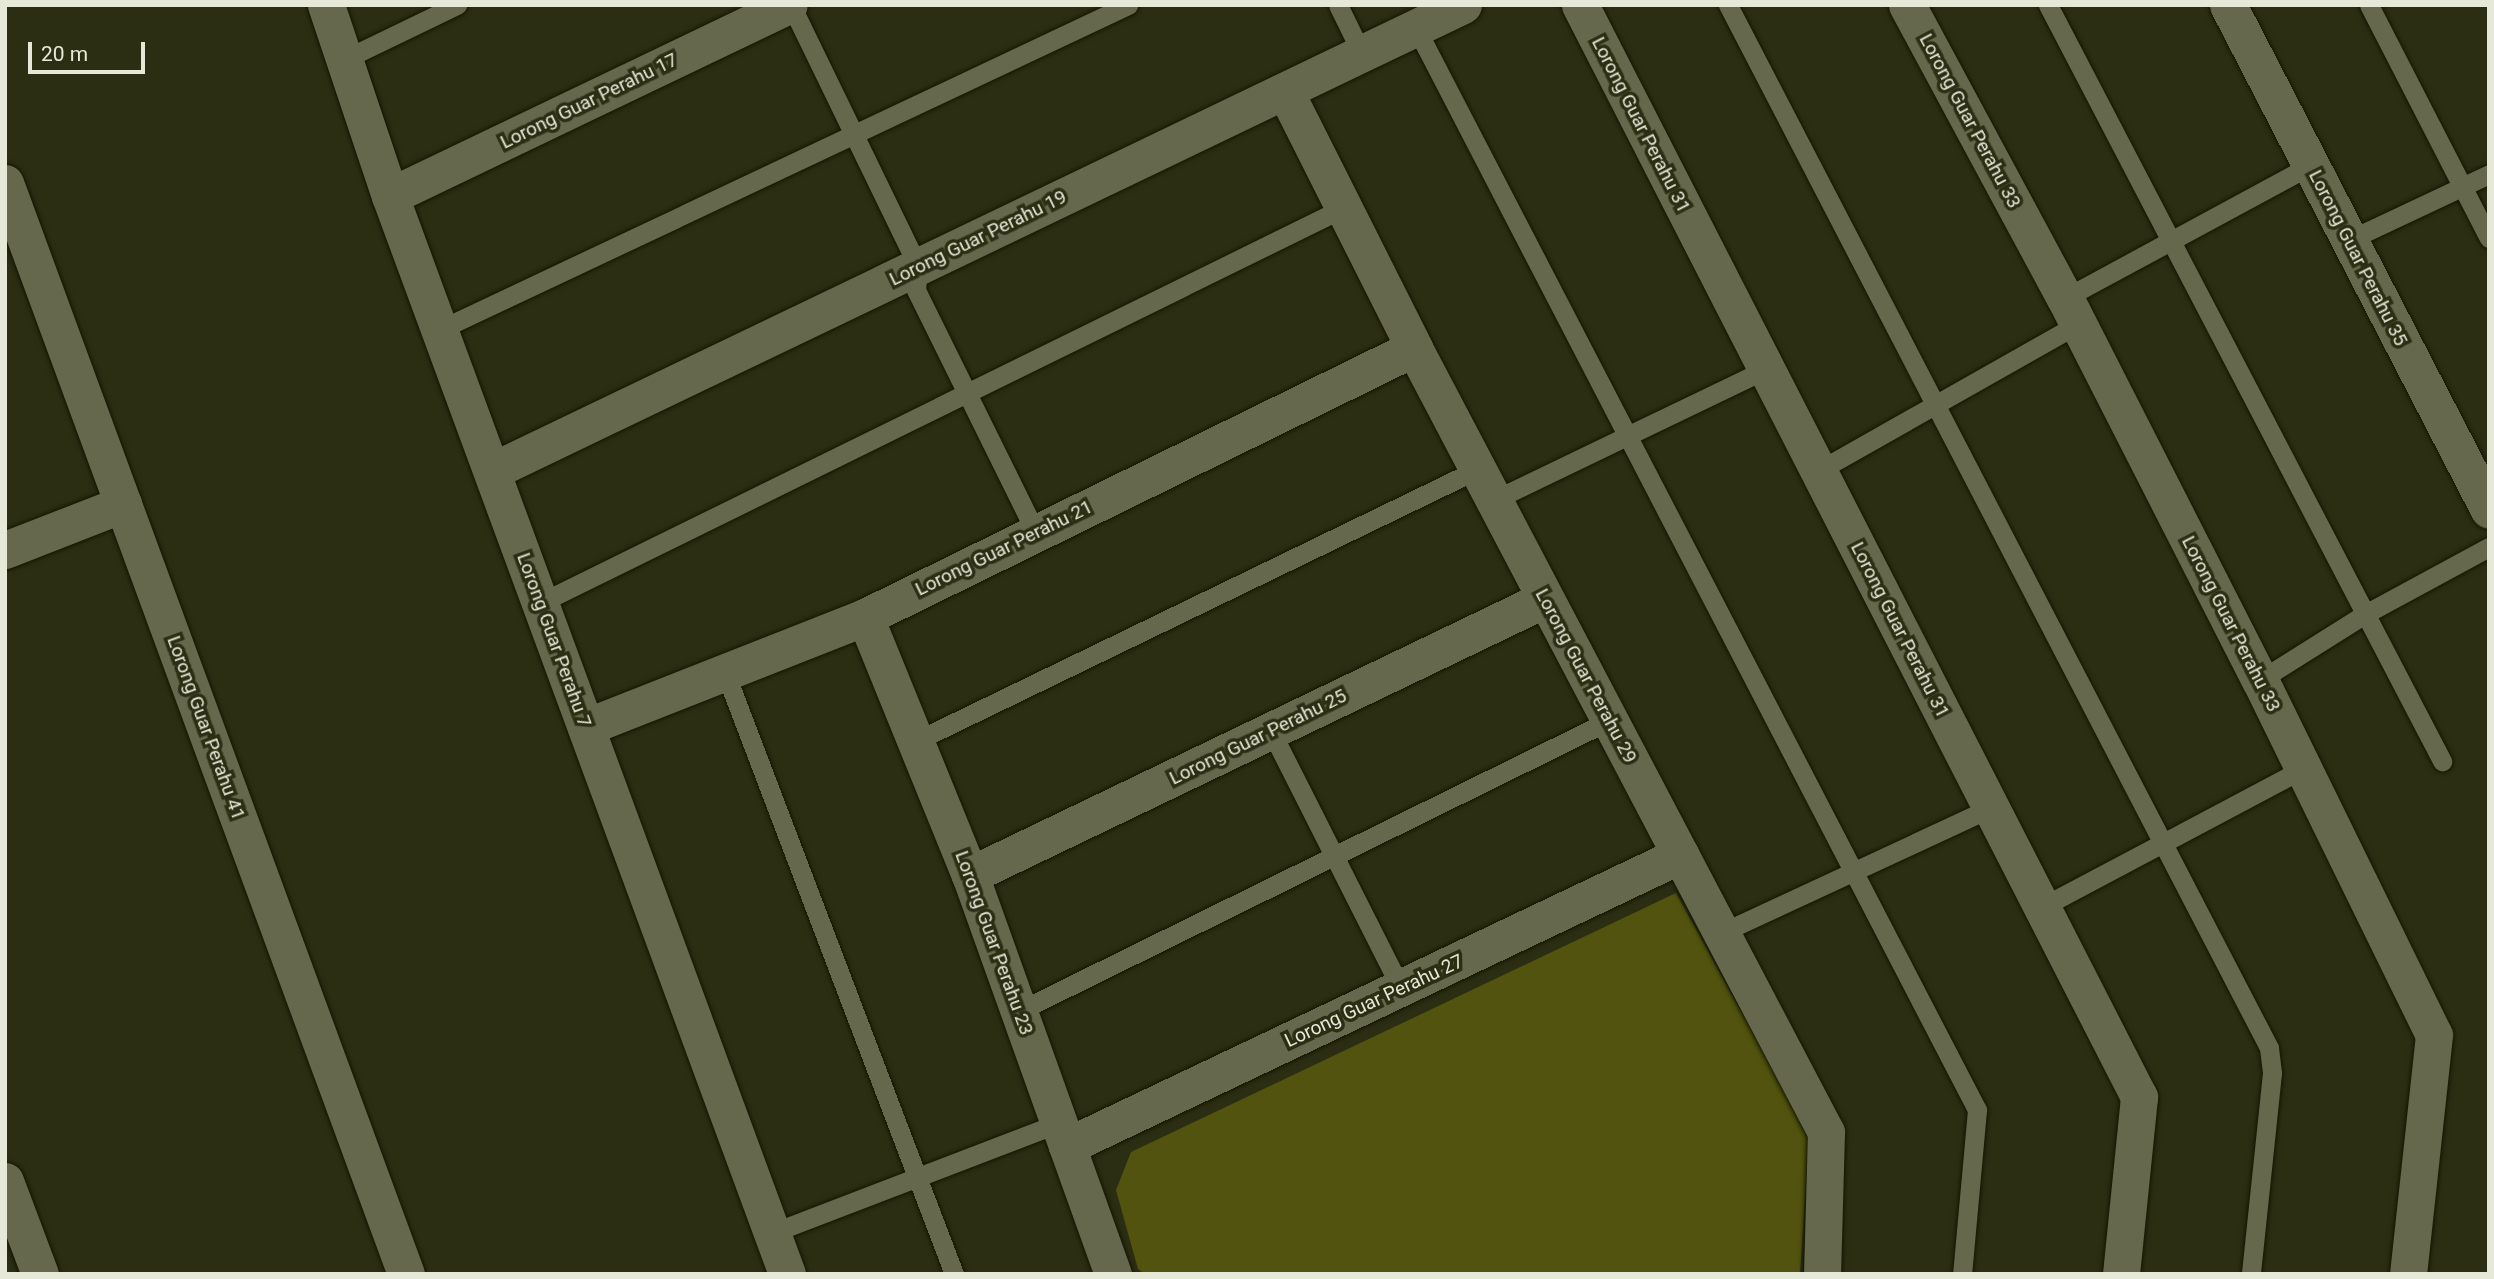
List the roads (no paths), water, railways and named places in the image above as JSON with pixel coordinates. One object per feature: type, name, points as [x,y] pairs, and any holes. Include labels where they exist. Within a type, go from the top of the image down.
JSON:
[{"type":"street","name":"Lorong Guar Perahu 7","points":[[326,5],[390,196],[787,1274]]},
{"type":"street","name":"Lorong Guar Perahu 17","points":[[390,196],[741,16],[790,5]]},
{"type":"street","name":"Lorong Guar Perahu 19","points":[[492,471],[1463,5]]},
{"type":"street","name":"Lorong Guar Perahu 31","points":[[1580,5],[2139,1097],[2121,1274]]},
{"type":"street","name":"Lorong Guar Perahu 33","points":[[1907,5],[2071,311],[2260,680],[2434,1035],[2408,1274]]},
{"type":"street","name":"Lorong Guar Perahu 35","points":[[2228,5],[2489,510]]},
{"type":"street","name":"Lorong Guar Perahu 29","points":[[1285,91],[1414,348],[1826,1132],[1822,1274]]},
{"type":"street","name":"Lorong Guar Perahu 41","points":[[5,183],[406,1274]]},
{"type":"street","name":"Lorong Guar Perahu 21","points":[[586,727],[865,617],[1035,531],[1414,348]]},
{"type":"street","points":[[5,550],[123,504]]},
{"type":"street","name":"Lorong Guar Perahu 25","points":[[971,876],[1545,599]]},
{"type":"street","name":"Lorong Guar Perahu 23","points":[[865,617],[971,876],[1113,1274]]},
{"type":"street","name":"Lorong Guar Perahu 27","points":[[1063,1135],[1401,988],[1680,855]]},
{"type":"street","points":[[5,1181],[40,1274]]},
{"type":"lane","points":[[343,60],[457,5]]},
{"type":"lane","points":[[790,5],[918,267],[916,290],[1035,531]]},
{"type":"lane","points":[[439,330],[855,137],[1128,5]]},
{"type":"lane","points":[[1338,5],[1362,54]]},
{"type":"lane","points":[[1728,5],[2269,1048],[2272,1073],[2251,1274]]},
{"type":"lane","points":[[2048,5],[2442,761]]},
{"type":"lane","points":[[2370,5],[2489,239]]},
{"type":"lane","points":[[1416,28],[1977,1110],[1962,1274]]},
{"type":"lane","points":[[1818,471],[1934,405],[2171,242],[2311,165]]},
{"type":"lane","points":[[2349,240],[2489,174]]},
{"type":"lane","points":[[540,603],[968,395],[1343,208]]},
{"type":"lane","points":[[916,741],[1486,484],[1627,436],[1766,369]]},
{"type":"lane","points":[[2260,680],[2365,614],[2489,547]]},
{"type":"lane","points":[[725,672],[954,1274]]},
{"type":"lane","points":[[1019,1011],[1610,720]]},
{"type":"lane","points":[[1271,731],[1401,988]]},
{"type":"lane","points":[[2042,907],[2303,769]]},
{"type":"lane","points":[[1721,933],[1990,808]]},
{"type":"lane","points":[[772,1233],[918,1179],[1063,1135]]}]
